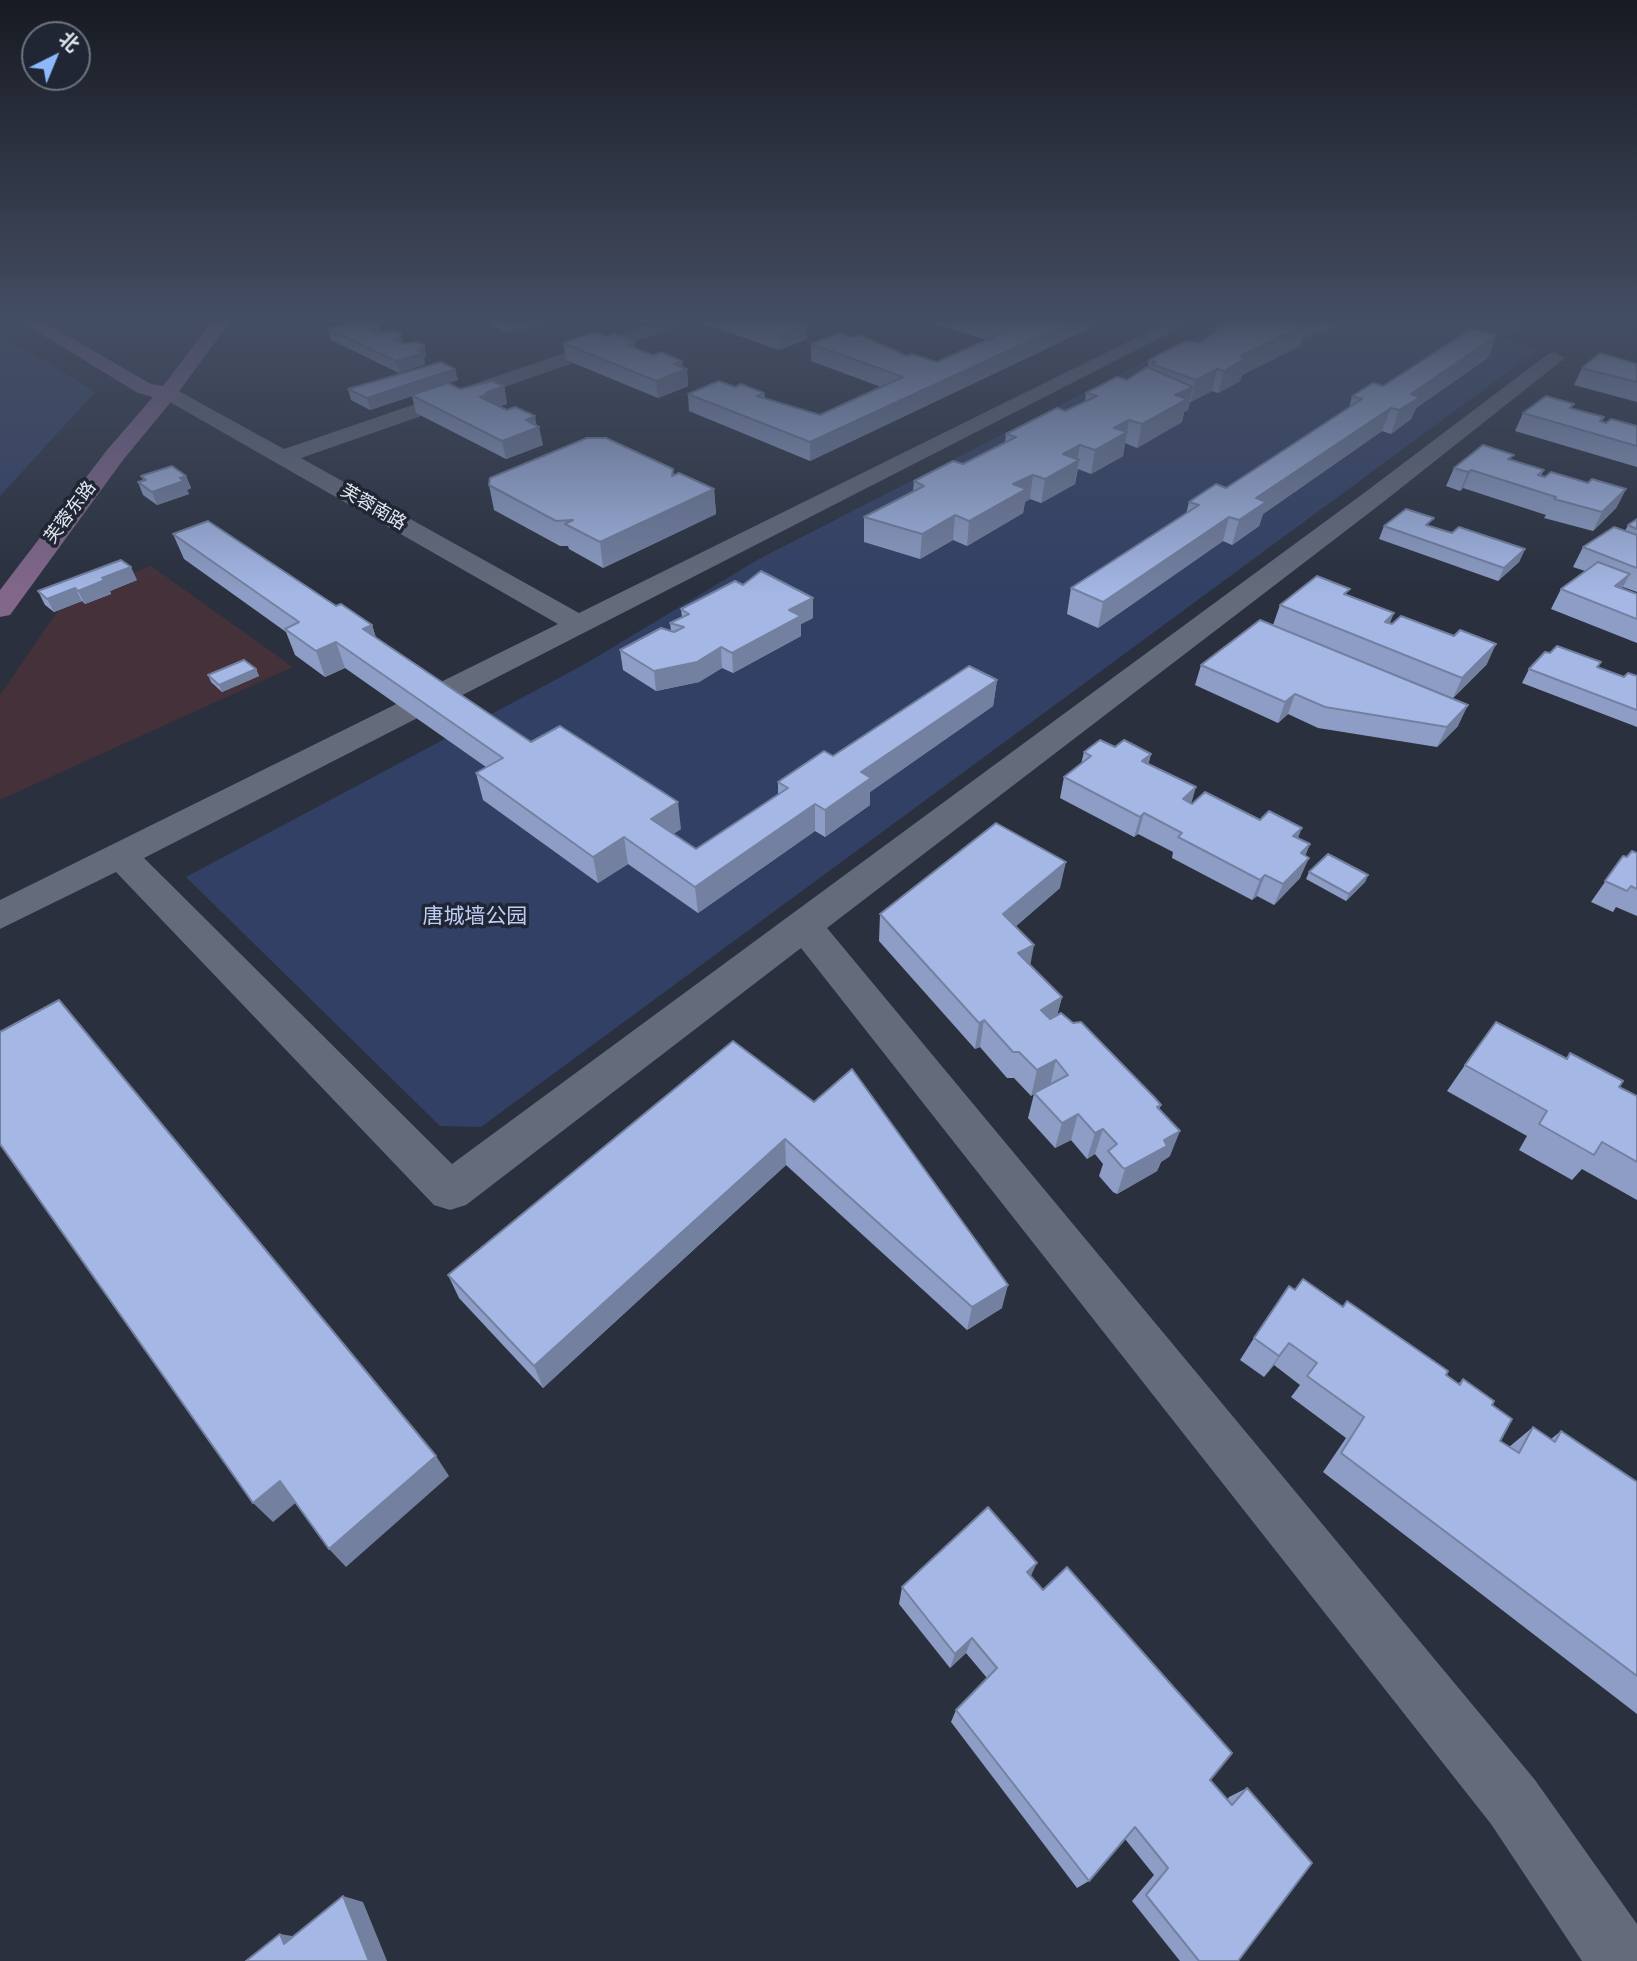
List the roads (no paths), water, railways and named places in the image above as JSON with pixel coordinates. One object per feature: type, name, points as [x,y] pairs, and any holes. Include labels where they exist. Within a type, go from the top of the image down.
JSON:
[{"type":"main road","name":"芙蓉东路","points":[[67,482],[132,412]]},
{"type":"main road","name":"芙蓉东路","points":[[0,609],[115,455],[141,412]]},
{"type":"street","name":"芙蓉南路","points":[[200,412],[578,624]]},
{"type":"street","points":[[283,457],[414,412]]},
{"type":"street","points":[[0,916],[122,857],[578,624],[1003,412]]},
{"type":"street","points":[[122,857],[450,1191],[1485,412]]},
{"type":"street","points":[[803,924],[1513,1802],[1622,1961]]},
{"type":"park label","name":"唐城墙公园","points":[[475,918]]}]
